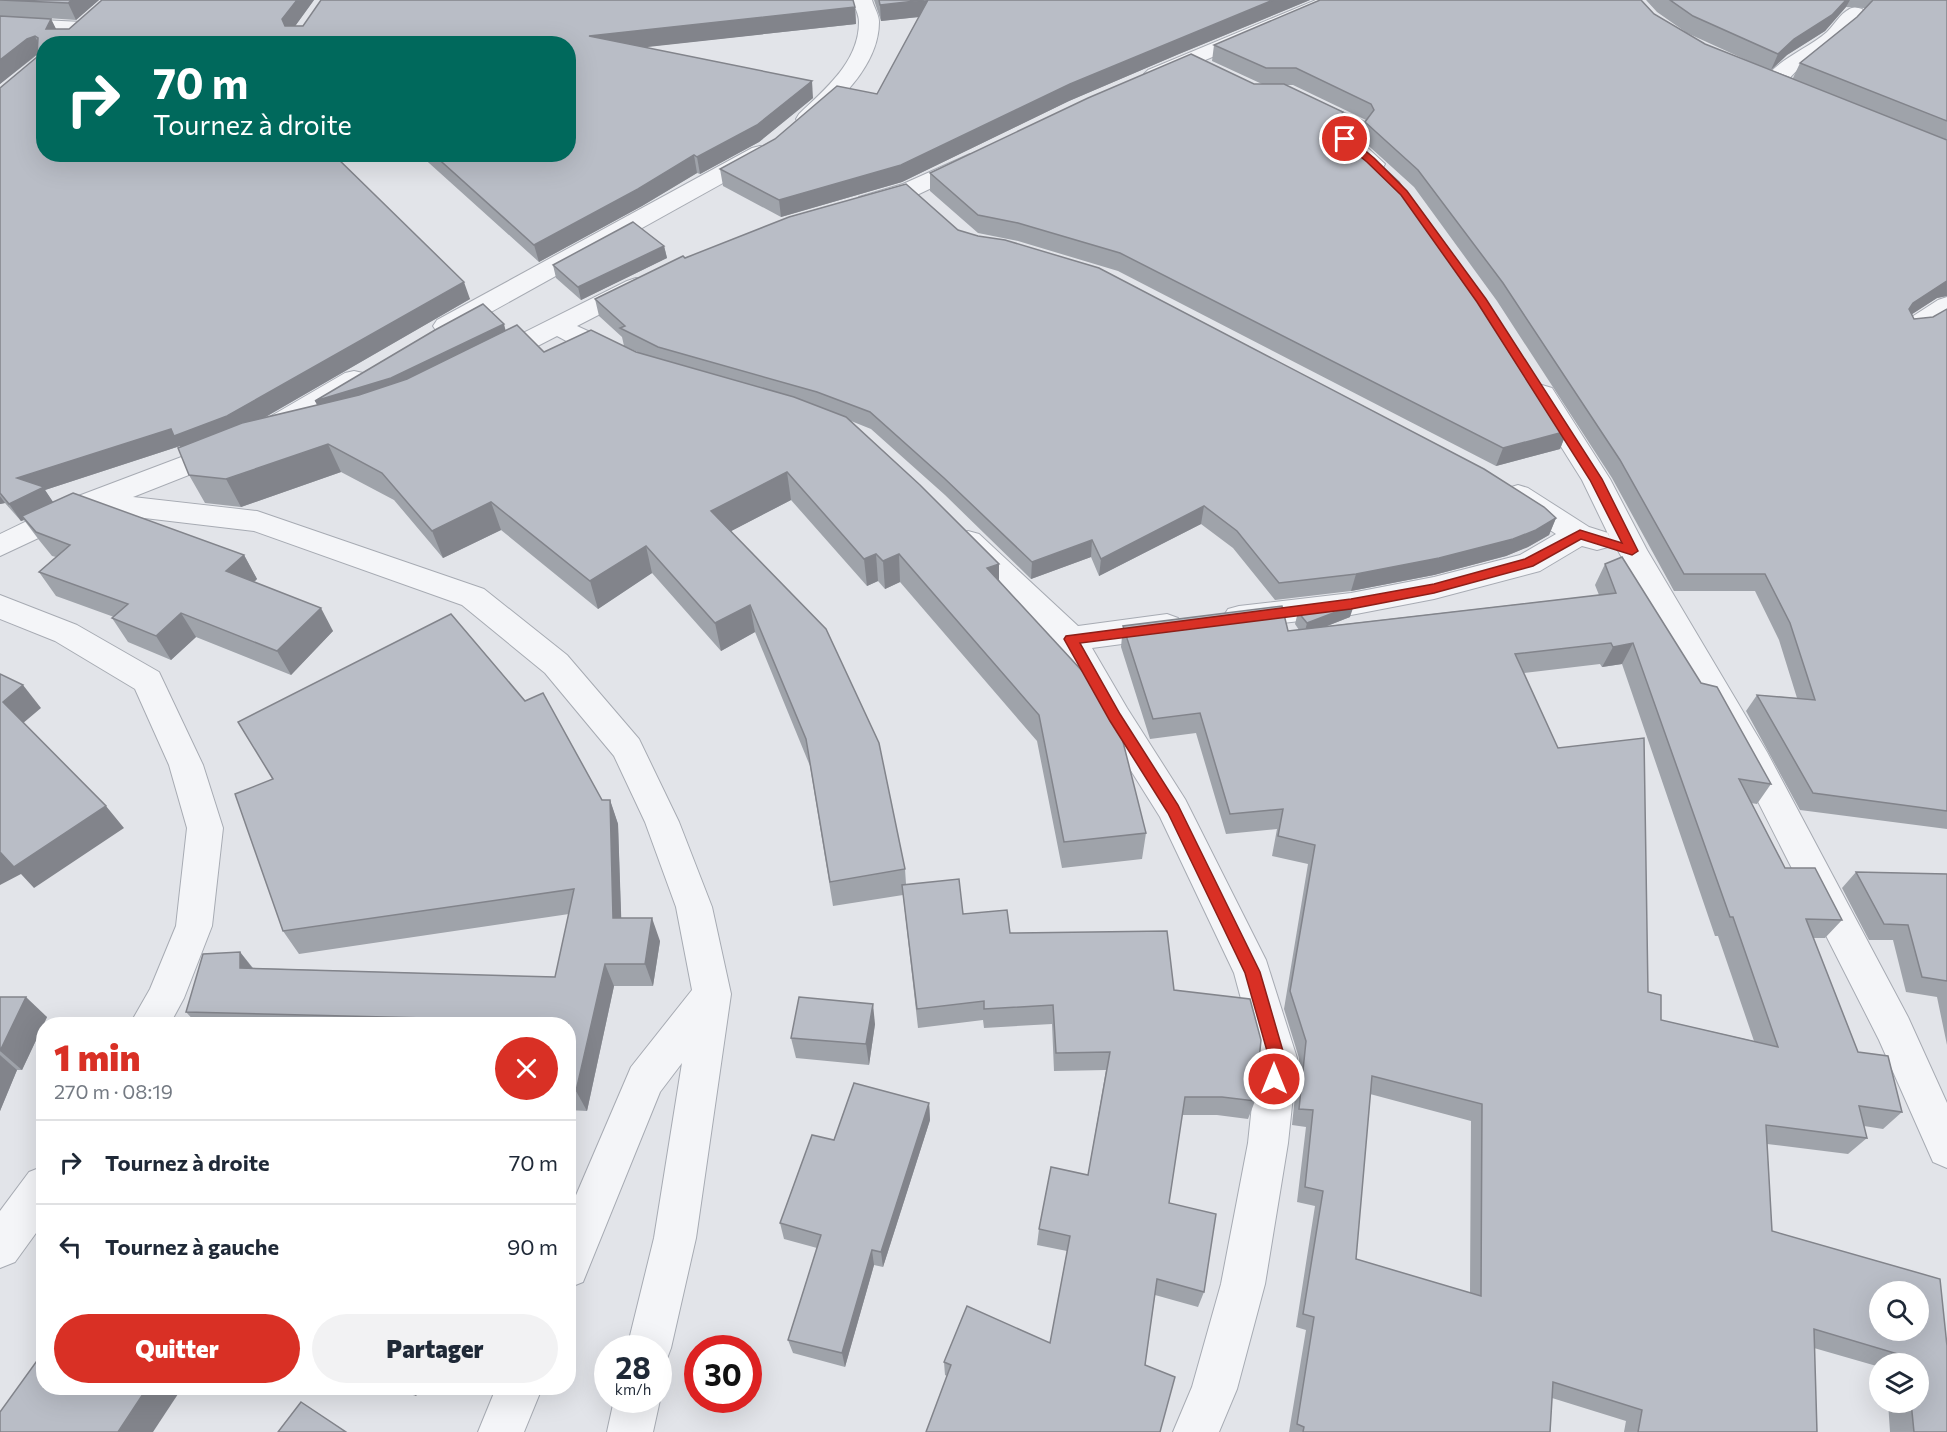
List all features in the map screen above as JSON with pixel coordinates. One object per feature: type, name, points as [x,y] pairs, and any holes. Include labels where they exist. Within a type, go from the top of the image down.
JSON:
[{"type":"street","points":[[429,335],[782,139],[804,122],[835,91],[864,52],[869,21],[862,0]]},
{"type":"street","points":[[1132,84],[1333,0]]},
{"type":"street","points":[[1795,91],[1764,78],[1833,37],[1855,13]]},
{"type":"street","points":[[73,36],[98,14]]},
{"type":"street","points":[[0,24],[82,28]]},
{"type":"street","points":[[1187,60],[1218,75]]},
{"type":"street","points":[[1276,93],[1284,92],[1357,127],[1345,139],[1396,185]]},
{"type":"street","points":[[842,209],[919,196],[984,154]]},
{"type":"street","points":[[467,371],[654,277]]},
{"type":"street","points":[[1913,328],[1947,304]]},
{"type":"street","points":[[557,326],[642,367]]},
{"type":"street","points":[[247,442],[378,365]]},
{"type":"street","points":[[1529,374],[1596,479],[1632,551],[1755,762],[1894,1030],[1947,1148]]},
{"type":"street","points":[[0,546],[91,502],[247,442],[326,423]]},
{"type":"street","points":[[1497,482],[1580,534],[1632,551]]},
{"type":"street","points":[[91,502],[257,520],[473,597],[556,664],[627,748],[662,822],[694,907],[712,994],[675,1238],[652,1335]]},
{"type":"street","points":[[947,519],[1071,639],[1115,717],[1173,809],[1223,910],[1253,972],[1277,1058],[1268,1143],[1243,1284],[1214,1389],[1196,1432]]},
{"type":"street","points":[[1071,639],[1351,604],[1434,588],[1529,563],[1580,534]]},
{"type":"street","points":[[0,606],[66,633],[148,681],[186,765],[205,828],[194,926],[165,998],[153,1017]]},
{"type":"street","points":[[576,1248],[645,1080],[712,994]]},
{"type":"street","points":[[0,1247],[36,1196]]},
{"type":"street","points":[[501,1432],[516,1395]]},
{"type":"street","points":[[630,1432],[634,1413]]},
{"type":"building","points":[[0,0],[72,0],[68,3]]},
{"type":"building","points":[[102,0],[297,0],[282,19],[285,26],[303,26],[321,0],[853,0],[855,7],[589,36],[812,81],[757,125],[697,157],[694,155],[638,189],[534,245],[442,162],[576,162],[576,36],[35,36],[27,39],[0,60],[0,16],[51,19],[46,29],[69,29]]},
{"type":"building","points":[[879,0],[924,0],[880,5]]},
{"type":"building","points":[[928,0],[1273,0],[1070,84],[901,165],[779,200],[720,169],[775,139],[837,86],[877,94]]},
{"type":"building","points":[[1320,0],[1641,0],[1654,14],[1705,44],[1947,140],[1947,281],[1913,303],[1909,309],[1914,319],[1933,317],[1947,309],[1947,811],[1813,793],[1757,695],[1815,700],[1790,623],[1765,574],[1684,574],[1620,460],[1503,283],[1418,170],[1365,122],[1374,110],[1371,104],[1296,68],[1266,68],[1214,45]]},
{"type":"building","points":[[1670,0],[1846,0],[1832,15],[1794,39],[1778,54],[1693,16]]},
{"type":"building","points":[[1873,0],[1947,0],[1947,121],[1800,63],[1857,17]]},
{"type":"building","points":[[1191,54],[1254,84],[1284,84],[1343,112],[1336,123],[1399,182],[1474,286],[1567,431],[1503,448],[1120,253],[1018,223],[978,215],[930,173],[1088,98]]},
{"type":"building","points":[[36,58],[36,162],[341,162],[464,282],[227,416],[174,436],[171,429],[17,478],[44,487],[9,504],[0,493],[0,88]]},
{"type":"building","points":[[906,184],[958,230],[1005,240],[1099,268],[1484,469],[1544,507],[1556,518],[1536,530],[1513,539],[1439,558],[1356,574],[1279,583],[1237,531],[1204,506],[1101,559],[1092,540],[1032,562],[944,478],[870,412],[817,392],[658,347],[620,328],[625,326],[595,299],[683,256],[685,258],[789,217]]},
{"type":"building","points":[[633,222],[664,246],[578,287],[553,265]]},
{"type":"building","points":[[483,304],[504,324],[391,378],[315,401],[435,330]]},
{"type":"building","points":[[517,325],[544,352],[591,330],[636,352],[794,397],[846,417],[920,485],[999,564],[987,568],[1096,686],[1118,722],[1146,833],[1064,842],[1039,715],[899,554],[883,561],[876,554],[864,559],[787,472],[711,511],[826,629],[879,743],[905,869],[830,882],[806,739],[750,605],[715,623],[646,546],[590,581],[491,502],[432,531],[382,473],[328,444],[226,479],[189,475],[178,448],[242,423],[359,395],[407,379]]},
{"type":"building","points":[[73,493],[244,555],[226,571],[321,608],[277,651],[181,613],[156,636],[112,618],[128,604],[39,572],[70,545],[36,532],[22,516]]},
{"type":"building","points":[[1622,557],[1701,683],[1717,687],[1771,784],[1739,779],[1785,868],[1815,868],[1842,920],[1806,919],[1858,1052],[1888,1056],[1902,1112],[1859,1106],[1867,1138],[1766,1125],[1772,1231],[1940,1279],[1947,1346],[1947,1432],[1914,1432],[1912,1413],[1929,1413],[1929,1353],[1895,1353],[1814,1329],[1817,1432],[1638,1432],[1642,1410],[1553,1382],[1550,1432],[1303,1432],[1304,1427],[1297,1424],[1314,1317],[1303,1314],[1323,1191],[1305,1187],[1313,1110],[1299,1109],[1306,1041],[1290,991],[1315,845],[1278,836],[1283,809],[1230,814],[1200,713],[1153,719],[1123,626],[1282,606],[1288,631],[1616,593],[1605,564]],"holes":[[[1611,643],[1613,647],[1633,643],[1778,1047],[1661,1020],[1661,995],[1648,992],[1644,738],[1558,748],[1515,654]],[[1372,1076],[1482,1104],[1481,1296],[1356,1259]]]},
{"type":"building","points":[[1354,605],[1307,623],[1298,612]]},
{"type":"building","points":[[451,614],[525,701],[543,693],[602,800],[610,800],[613,918],[652,918],[645,964],[605,964],[576,1091],[576,1017],[387,1017],[186,1012],[203,954],[240,952],[240,968],[555,977],[574,889],[283,931],[235,794],[273,779],[238,722]]},
{"type":"building","points":[[0,674],[23,685],[3,702],[106,806],[14,867],[0,854]]},
{"type":"building","points":[[1856,872],[1947,874],[1947,981],[1922,977],[1908,925],[1884,924]]},
{"type":"building","points":[[959,879],[963,914],[1007,910],[1010,933],[1167,931],[1174,990],[1250,999],[1261,1040],[1255,1101],[1222,1097],[1185,1097],[1169,1203],[1216,1214],[1204,1292],[1157,1279],[1145,1365],[1175,1377],[1160,1432],[926,1432],[951,1365],[944,1362],[967,1306],[1050,1343],[1070,1236],[1039,1229],[1051,1167],[1088,1175],[1110,1052],[1056,1053],[1053,1005],[984,1009],[984,1001],[917,1009],[902,885]]},
{"type":"building","points":[[0,997],[26,997],[0,1051]]},
{"type":"building","points":[[799,997],[873,1004],[866,1044],[791,1038]]},
{"type":"building","points":[[854,1083],[929,1103],[881,1252],[872,1250],[842,1353],[788,1340],[821,1235],[780,1223],[812,1135],[834,1140]]},
{"type":"building","points":[[36,1362],[36,1395],[142,1395],[118,1432],[0,1432],[0,1412]]},
{"type":"building","points":[[301,1402],[346,1432],[278,1432]]},
{"type":"route","points":[[1274,1079],[1277,1058],[1253,972],[1173,809],[1141,761],[1071,639],[1351,604],[1434,588],[1529,563],[1580,534],[1632,551],[1596,479],[1482,302],[1404,193],[1345,139]]}]
